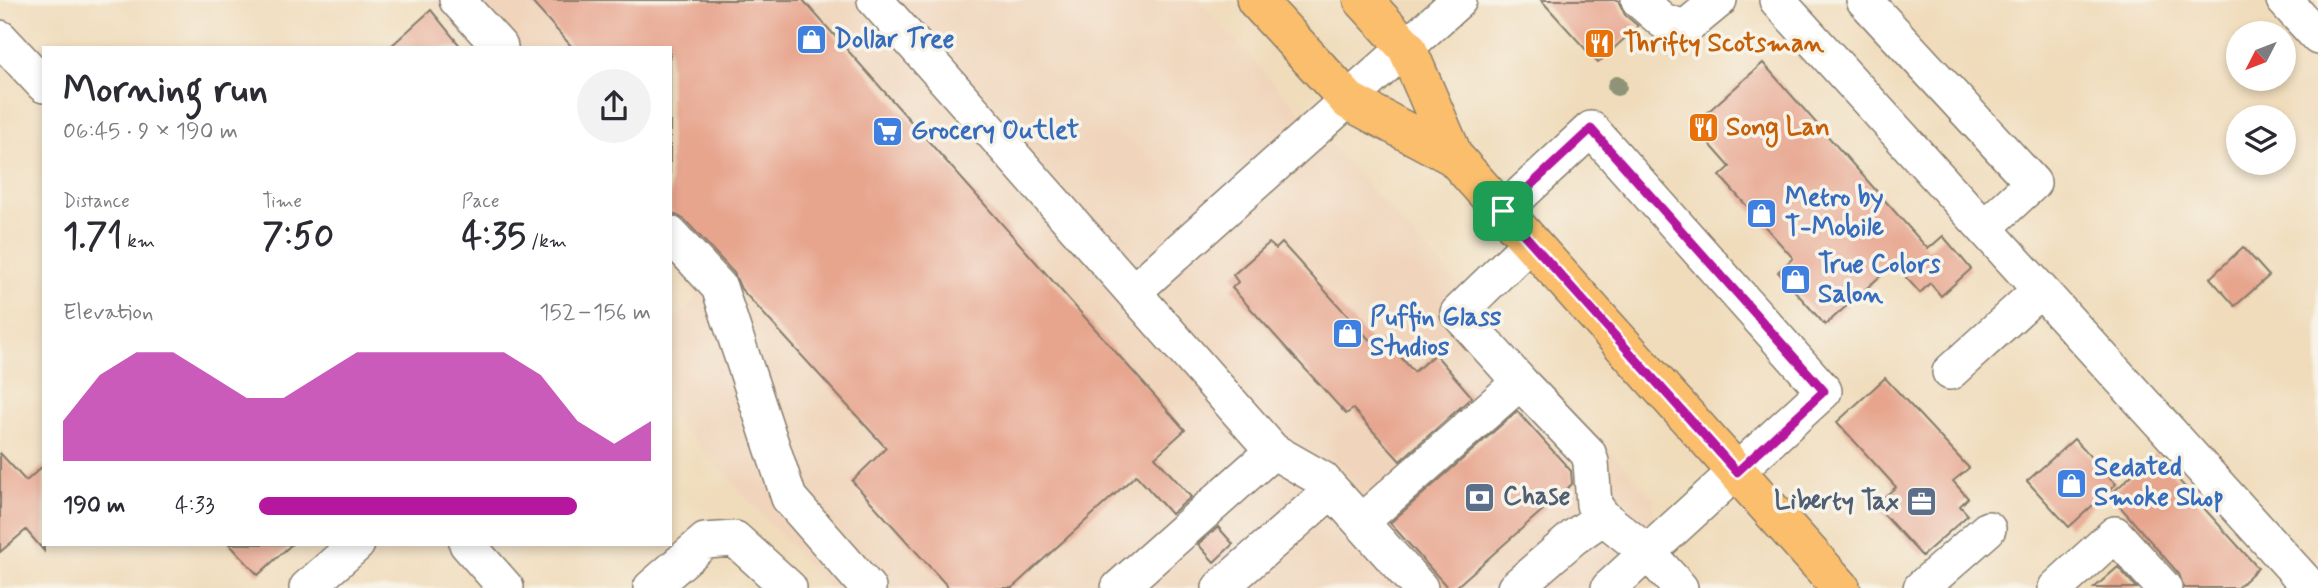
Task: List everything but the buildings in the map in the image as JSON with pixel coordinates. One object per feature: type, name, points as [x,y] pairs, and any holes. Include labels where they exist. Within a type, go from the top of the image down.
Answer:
[{"type":"main road","points":[[1256,0],[1349,101],[1454,157]]},
{"type":"main road","points":[[1363,0],[1407,48],[1454,157],[1841,588]]},
{"type":"street","points":[[457,0],[499,46]]},
{"type":"street","points":[[875,0],[1273,451],[1322,479],[1420,588]]},
{"type":"street","points":[[1133,292],[1460,0]]},
{"type":"street","points":[[1639,0],[1663,21],[1685,28],[1719,0]]},
{"type":"street","points":[[1777,0],[2311,588]]},
{"type":"street","points":[[1864,0],[2033,183],[1984,228]]},
{"type":"street","points":[[0,38],[42,83]]},
{"type":"street","points":[[1503,211],[1591,129],[1824,391],[1609,588]]},
{"type":"street","points":[[672,236],[719,287],[789,498],[868,588]]},
{"type":"street","points":[[1531,242],[1458,313],[1588,453],[1594,505],[1603,517],[1648,553],[1680,588]]},
{"type":"street","points":[[1950,372],[2040,290]]},
{"type":"street","points":[[1361,522],[1520,382]]},
{"type":"street","points":[[1119,588],[1273,451]]},
{"type":"street","points":[[1220,588],[1332,490]]},
{"type":"street","points":[[1515,588],[1574,537],[1603,517]]},
{"type":"street","points":[[1921,588],[1988,529]]},
{"type":"street","points":[[2056,588],[2115,534],[2164,588]]},
{"type":"street","points":[[651,588],[705,541],[735,539],[789,588]]},
{"type":"street","points":[[307,588],[355,546]]},
{"type":"street","points":[[469,546],[506,588]]},
{"type":"shaded area","points":[[429,0],[1198,0],[1655,500],[1650,534],[1587,588],[828,588],[672,416],[672,321],[698,297],[672,268],[672,46],[471,46]]},
{"type":"place","name":"Dollar Tree","points":[[811,40]]},
{"type":"place","name":"Thrifty Scotsman","points":[[1600,44]]},
{"type":"place","name":"Song Lan","points":[[1703,128]]},
{"type":"place","name":"Grocery Outlet","points":[[888,131]]},
{"type":"place","name":"Metro by T-Mobile","points":[[1762,213]]},
{"type":"place","name":"True Colors Salon","points":[[1795,280]]},
{"type":"place","name":"Puffin Glass Studios","points":[[1347,333]]},
{"type":"place","name":"Sedated Smoke Shop","points":[[2071,483]]},
{"type":"place","name":"Chase","points":[[1480,497]]},
{"type":"place","name":"Liberty Tax","points":[[1922,502]]},
{"type":"route","points":[[1591,129],[1824,391],[1737,472],[1503,211],[1591,129]]}]
